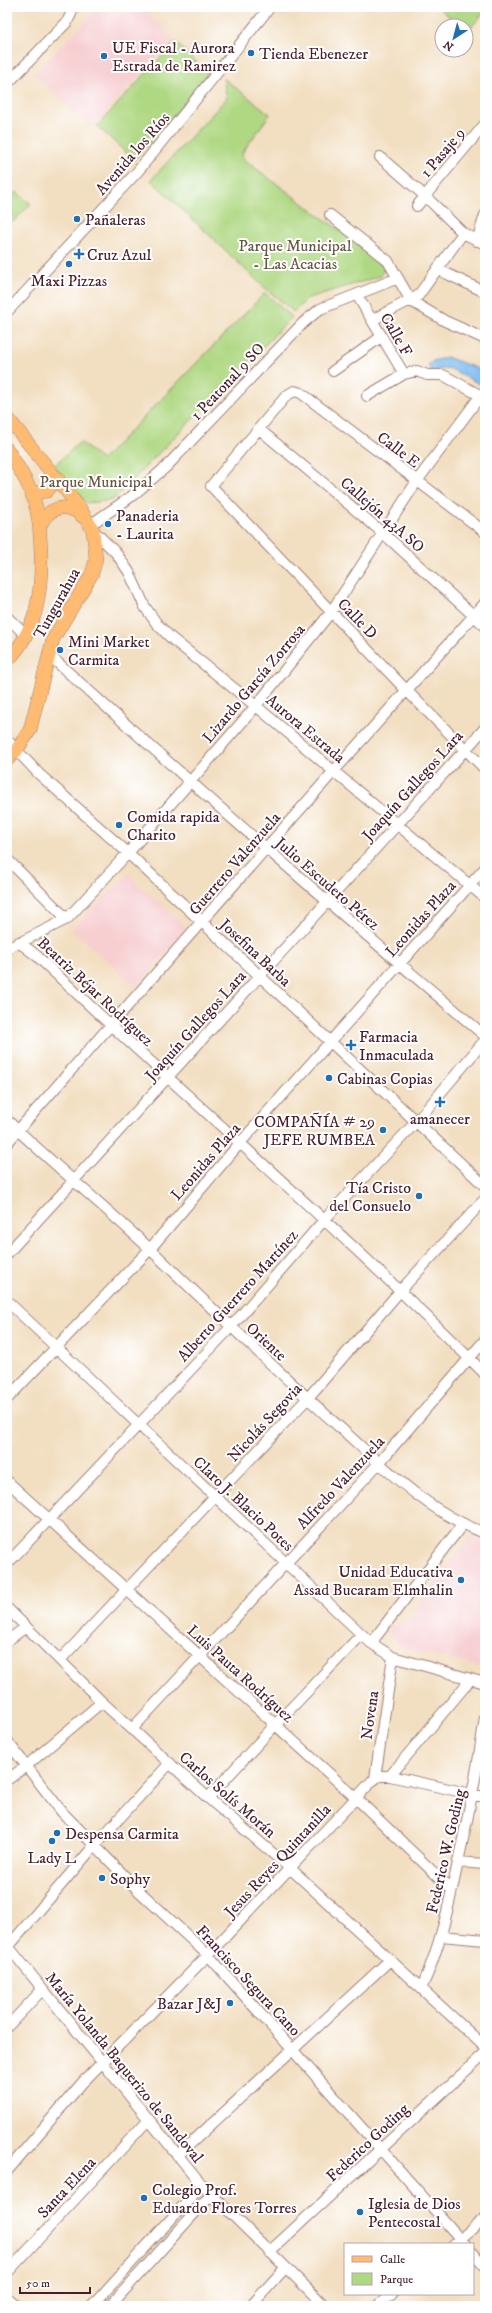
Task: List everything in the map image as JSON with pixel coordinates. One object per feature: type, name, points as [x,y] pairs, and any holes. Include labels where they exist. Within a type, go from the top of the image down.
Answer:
[{"type":"main road","points":[[7,417],[58,478],[90,525]]},
{"type":"main road","points":[[7,449],[31,493],[40,526],[42,583],[35,618],[27,636],[20,649],[7,661]]},
{"type":"main road","points":[[31,493],[47,490],[58,478]]},
{"type":"main road","points":[[40,526],[44,517],[51,510],[61,507],[71,508],[90,525]]},
{"type":"main road","name":"Tungurahua","points":[[12,756],[30,730],[48,654],[55,634],[92,574],[96,559],[90,525]]},
{"type":"street","points":[[7,84],[67,22],[72,14],[72,7]]},
{"type":"street","name":"Avenida los Ríos","points":[[7,312],[138,171],[270,7]]},
{"type":"street","name":"1 Pasaje 9","points":[[481,243],[463,233],[425,196],[483,130]]},
{"type":"street","points":[[380,157],[425,196],[417,206]]},
{"type":"street","points":[[330,215],[388,261],[412,301],[445,321],[485,339]]},
{"type":"street","points":[[481,243],[485,215]]},
{"type":"street","points":[[372,320],[412,301],[418,296],[463,233]]},
{"type":"street","points":[[437,269],[485,292]]},
{"type":"street","name":"1 Peatonal 9 SO","points":[[90,525],[132,496],[166,467],[303,323],[320,309],[398,278]]},
{"type":"street","name":"Calle F","points":[[356,295],[404,374],[417,371],[427,375],[443,375],[483,397]]},
{"type":"street","points":[[333,371],[381,337]]},
{"type":"street","points":[[367,396],[404,374]]},
{"type":"street","name":"Calle E","points":[[259,429],[286,396],[294,391],[300,393],[485,532]]},
{"type":"street","name":"Lizardo García Zorrosa","points":[[7,949],[67,919],[128,853],[256,706],[331,612],[417,481],[483,397]]},
{"type":"street","name":"Calle D","points":[[259,429],[211,486],[407,691],[485,770]]},
{"type":"street","name":"Callejón 43A SO","points":[[259,429],[383,533],[485,626]]},
{"type":"street","name":"Aurora Estrada","points":[[90,525],[116,553],[129,572],[145,607],[157,624],[485,898]]},
{"type":"street","name":"Guerrero Valenzuela","points":[[7,1143],[334,771],[485,603]]},
{"type":"street","points":[[7,617],[27,636]]},
{"type":"street","name":"Julio Escudero Pérez","points":[[48,654],[265,849],[485,1036]]},
{"type":"street","name":"Joaquín Gallegos Lara","points":[[7,1254],[485,728]]},
{"type":"street","name":"Josefina Barba","points":[[7,740],[12,756],[38,774],[128,853],[485,1186]]},
{"type":"street","points":[[7,859],[67,919]]},
{"type":"street","name":"Leonidas Plaza","points":[[7,1399],[150,1249],[240,1143],[485,868]]},
{"type":"street","name":"Beatriz Béjar Rodríguez","points":[[19,942],[37,956],[110,1026],[324,1220],[400,1291],[485,1374]]},
{"type":"street","name":"Alberto Guerrero Martínez","points":[[7,1564],[230,1327],[324,1220],[416,1122],[485,1040]]},
{"type":"street","name":"Oriente","points":[[7,1120],[150,1249],[307,1399],[379,1463],[428,1504],[462,1524],[485,1533]]},
{"type":"street","name":"Nicolás Segovia","points":[[60,1660],[307,1399],[400,1291],[485,1200]]},
{"type":"street","name":"Claro J. Blacio Potes","points":[[7,1301],[371,1643],[393,1657],[485,1683]]},
{"type":"street","name":"Alfredo Valenzuela","points":[[132,1729],[200,1657],[285,1562],[379,1463],[485,1340]]},
{"type":"street","name":"Luis Pauta Rodríguez","points":[[7,1481],[356,1798],[452,1890]]},
{"type":"street","points":[[371,1643],[462,1524]]},
{"type":"street","name":"Carlos Solís Morán","points":[[7,1608],[102,1702],[208,1798],[291,1869],[485,2047]]},
{"type":"street","points":[[7,1641],[26,1627]]},
{"type":"street","points":[[208,1798],[362,1634]]},
{"type":"street","name":"Novena","points":[[375,1778],[393,1657]]},
{"type":"street","points":[[390,1776],[471,1679]]},
{"type":"street","points":[[7,1780],[26,1767],[102,1702]]},
{"type":"street","name":"Federico W. Goding","points":[[422,1988],[433,1963],[452,1890],[473,1794],[485,1717]]},
{"type":"street","name":"Francisco Segura Cano","points":[[7,1741],[26,1767],[94,1846],[138,1891],[208,1955],[294,2049],[460,2242]]},
{"type":"street","points":[[8,1946],[94,1846],[170,1764]]},
{"type":"street","points":[[375,1778],[390,1776],[485,1797]]},
{"type":"street","name":"Jesus Reyes Quintanilla","points":[[7,2172],[82,2083],[291,1869],[375,1778]]},
{"type":"street","points":[[458,1862],[485,1864]]},
{"type":"street","points":[[441,1936],[485,1940]]},
{"type":"street","name":"María Yolanda Baquerizo de Sandoval","points":[[8,1946],[42,1990],[202,2185],[325,2306]]},
{"type":"street","points":[[177,2156],[390,1960]]},
{"type":"street","points":[[7,2027],[42,1990]]},
{"type":"street","name":"Federico Goding","points":[[269,2252],[382,2150],[485,2053]]},
{"type":"street","name":"Santa Elena","points":[[7,2273],[148,2120]]},
{"type":"street","points":[[92,2306],[202,2185]]},
{"type":"street","points":[[110,2306],[211,2195]]},
{"type":"street","points":[[460,2242],[485,2218]]},
{"type":"street","points":[[474,2254],[485,2267]]},
{"type":"street","points":[[251,2306],[285,2268]]},
{"type":"street","points":[[377,2306],[391,2295]]},
{"type":"street","points":[[7,2298],[16,2306]]},
{"type":"shaded area","name":"UE Fiscal - Aurora Estrada de Ramirez","points":[[87,7],[141,7],[174,39],[91,128],[34,74],[93,13]]},
{"type":"shaded area","points":[[128,874],[187,928],[137,987],[71,929]]},
{"type":"shaded area","name":"Unidad Educativa Assad Bucaram Elmhalin","points":[[471,1535],[485,1538],[485,1645],[480,1667],[399,1647],[387,1629],[392,1624],[407,1622]]},
{"type":"green space","points":[[438,7],[485,7],[485,11],[474,24],[474,18],[451,18]]},
{"type":"green space","points":[[175,42],[208,73],[167,124],[134,160],[97,126]]},
{"type":"green space","name":"Parque Municipal - Las Acacias","points":[[223,78],[270,114],[242,153],[243,159],[382,262],[384,267],[381,276],[308,298],[294,312],[266,289],[151,180],[227,98]]},
{"type":"green space","points":[[16,192],[31,204],[7,228],[7,201]]},
{"type":"green space","name":"Parque Municipal","points":[[265,293],[292,317],[113,500],[86,503],[54,466],[80,442],[102,460]]},
{"type":"water","points":[[447,357],[476,368],[485,374],[485,387],[449,368],[432,371],[428,365],[433,361]]},
{"type":"place","name":"Tienda Ebenezer","points":[[251,53]]},
{"type":"place","name":"UE Fiscal - Aurora Estrada de Ramirez","points":[[104,56]]},
{"type":"place","name":"Pañaleras","points":[[77,219]]},
{"type":"place","name":"Cruz Azul","points":[[79,254]]},
{"type":"place","name":"Maxi Pizzas","points":[[69,264]]},
{"type":"place","name":"Panaderia - Laurita","points":[[108,524]]},
{"type":"place","name":"Mini Market Carmita","points":[[60,650]]},
{"type":"place","name":"Comida rapida Charito","points":[[119,825]]},
{"type":"place","name":"Farmacia Inmaculada","points":[[351,1045]]},
{"type":"place","name":"Cabinas Copias","points":[[329,1078]]},
{"type":"place","name":"amanecer","points":[[440,1102]]},
{"type":"place","name":"COMPAÑÍA # 29 JEFE RUMBEA","points":[[383,1130]]},
{"type":"place","name":"Tía Cristo del Consuelo","points":[[419,1196]]},
{"type":"place","name":"Unidad Educativa Assad Bucaram Elmhalin","points":[[461,1580]]},
{"type":"place","name":"Despensa Carmita","points":[[57,1833]]},
{"type":"place","name":"Lady L","points":[[52,1841]]},
{"type":"place","name":"Sophy","points":[[102,1878]]},
{"type":"place","name":"Bazar J&J","points":[[230,2003]]},
{"type":"place","name":"Colegio Prof. Eduardo Flores Torres","points":[[144,2198]]},
{"type":"place","name":"Iglesia de Dios Pentecostal","points":[[360,2212]]}]
